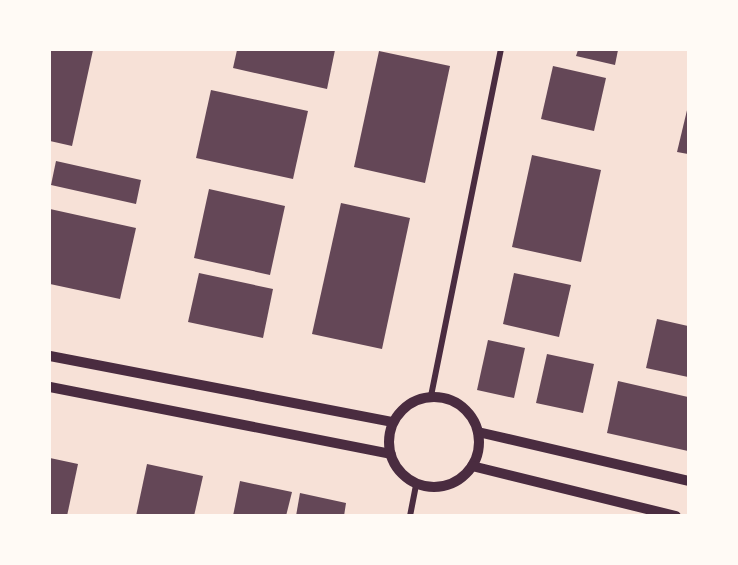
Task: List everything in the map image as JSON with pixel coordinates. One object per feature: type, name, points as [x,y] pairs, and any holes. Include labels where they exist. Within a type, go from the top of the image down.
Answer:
[{"type":"street","points":[[431,396],[501,50]]},
{"type":"street","points":[[50,356],[392,422]]},
{"type":"street","points":[[50,387],[390,454]]},
{"type":"street","points":[[431,396],[456,402],[466,409],[478,432],[479,444],[472,466],[453,483],[441,487],[416,484],[405,477],[390,454],[388,444],[392,422],[408,404],[431,396]]},
{"type":"street","points":[[478,432],[688,481]]},
{"type":"street","points":[[472,466],[676,516]]},
{"type":"street","points":[[410,516],[416,484]]},
{"type":"building","points":[[50,50],[93,50],[72,146],[50,141]]},
{"type":"building","points":[[237,50],[335,50],[327,89],[233,68]]},
{"type":"building","points":[[578,50],[618,50],[615,65],[576,56]]},
{"type":"building","points":[[379,51],[450,66],[425,183],[354,167]]},
{"type":"building","points":[[553,66],[606,78],[594,131],[541,119]]},
{"type":"building","points":[[211,90],[308,111],[293,179],[196,158]]},
{"type":"building","points":[[688,106],[688,154],[677,152]]},
{"type":"building","points":[[532,155],[601,170],[581,262],[512,247]]},
{"type":"building","points":[[56,161],[141,180],[136,204],[51,185]]},
{"type":"building","points":[[209,189],[285,206],[270,275],[194,258]]},
{"type":"building","points":[[341,203],[410,218],[382,349],[312,334]]},
{"type":"building","points":[[50,209],[136,228],[120,299],[50,284]]},
{"type":"building","points":[[199,273],[273,289],[263,338],[188,322]]},
{"type":"building","points":[[514,273],[571,285],[559,337],[503,324]]},
{"type":"building","points":[[657,319],[688,326],[688,377],[646,368]]},
{"type":"building","points":[[488,340],[525,348],[514,398],[477,390]]},
{"type":"building","points":[[547,354],[594,364],[583,413],[536,403]]},
{"type":"building","points":[[618,381],[688,397],[688,451],[607,433]]},
{"type":"building","points":[[50,458],[78,464],[67,516],[50,516]]},
{"type":"building","points":[[147,464],[203,476],[194,516],[136,516]]},
{"type":"building","points":[[240,481],[292,492],[286,516],[233,516]]},
{"type":"building","points":[[300,493],[346,503],[344,516],[296,516]]}]
